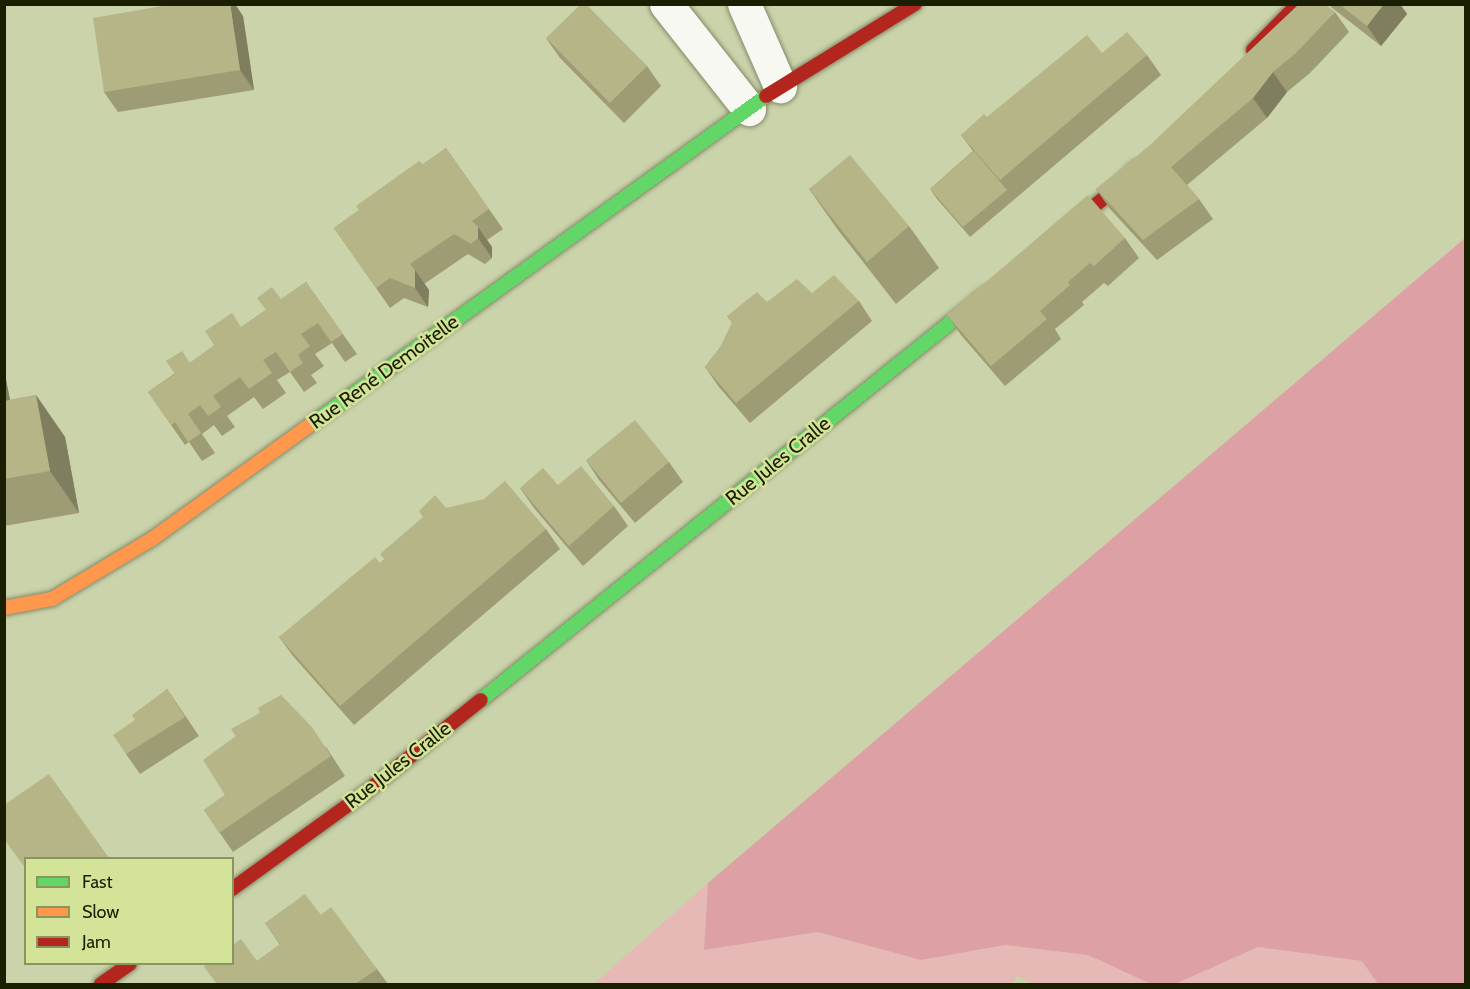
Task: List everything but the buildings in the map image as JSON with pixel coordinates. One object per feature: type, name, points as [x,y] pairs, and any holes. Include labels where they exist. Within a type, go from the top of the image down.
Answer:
[{"type":"street","points":[[666,4],[749,109]]},
{"type":"street","points":[[744,4],[780,86]]},
{"type":"street","name":"Rue René Demoitelle","points":[[4,608],[52,599],[152,539],[780,86],[915,4]]},
{"type":"street","points":[[1239,63],[1298,4]]},
{"type":"street","points":[[1049,242],[1114,190],[1148,156]]},
{"type":"street","name":"Rue Jules Cralle","points":[[234,888],[366,792],[1002,280]]},
{"type":"street","points":[[101,984],[127,965]]},
{"type":"shaded area","points":[[1465,238],[1465,984],[1378,984],[1362,961],[1258,947],[1175,984],[1151,984],[1088,955],[1005,945],[921,960],[818,932],[704,950],[708,883]]},
{"type":"shaded area","points":[[708,883],[704,950],[818,932],[921,960],[1005,945],[1088,955],[1151,984],[1033,984],[1018,976],[1011,984],[594,984]]},
{"type":"shaded area","points":[[1258,947],[1362,961],[1378,984],[1175,984]]},
{"type":"traffic: fast","points":[[317,420],[766,96]]},
{"type":"traffic: fast","points":[[481,700],[987,293]]},
{"type":"traffic: slow","points":[[4,608],[52,599],[152,539],[317,420]]},
{"type":"traffic: jam","points":[[766,96],[915,4]]},
{"type":"traffic: jam","points":[[1253,50],[1298,4]]},
{"type":"traffic: jam","points":[[1062,232],[1114,190],[1136,168]]},
{"type":"traffic: jam","points":[[234,888],[366,792],[481,700]]},
{"type":"traffic: jam","points":[[101,984],[129,965]]}]
